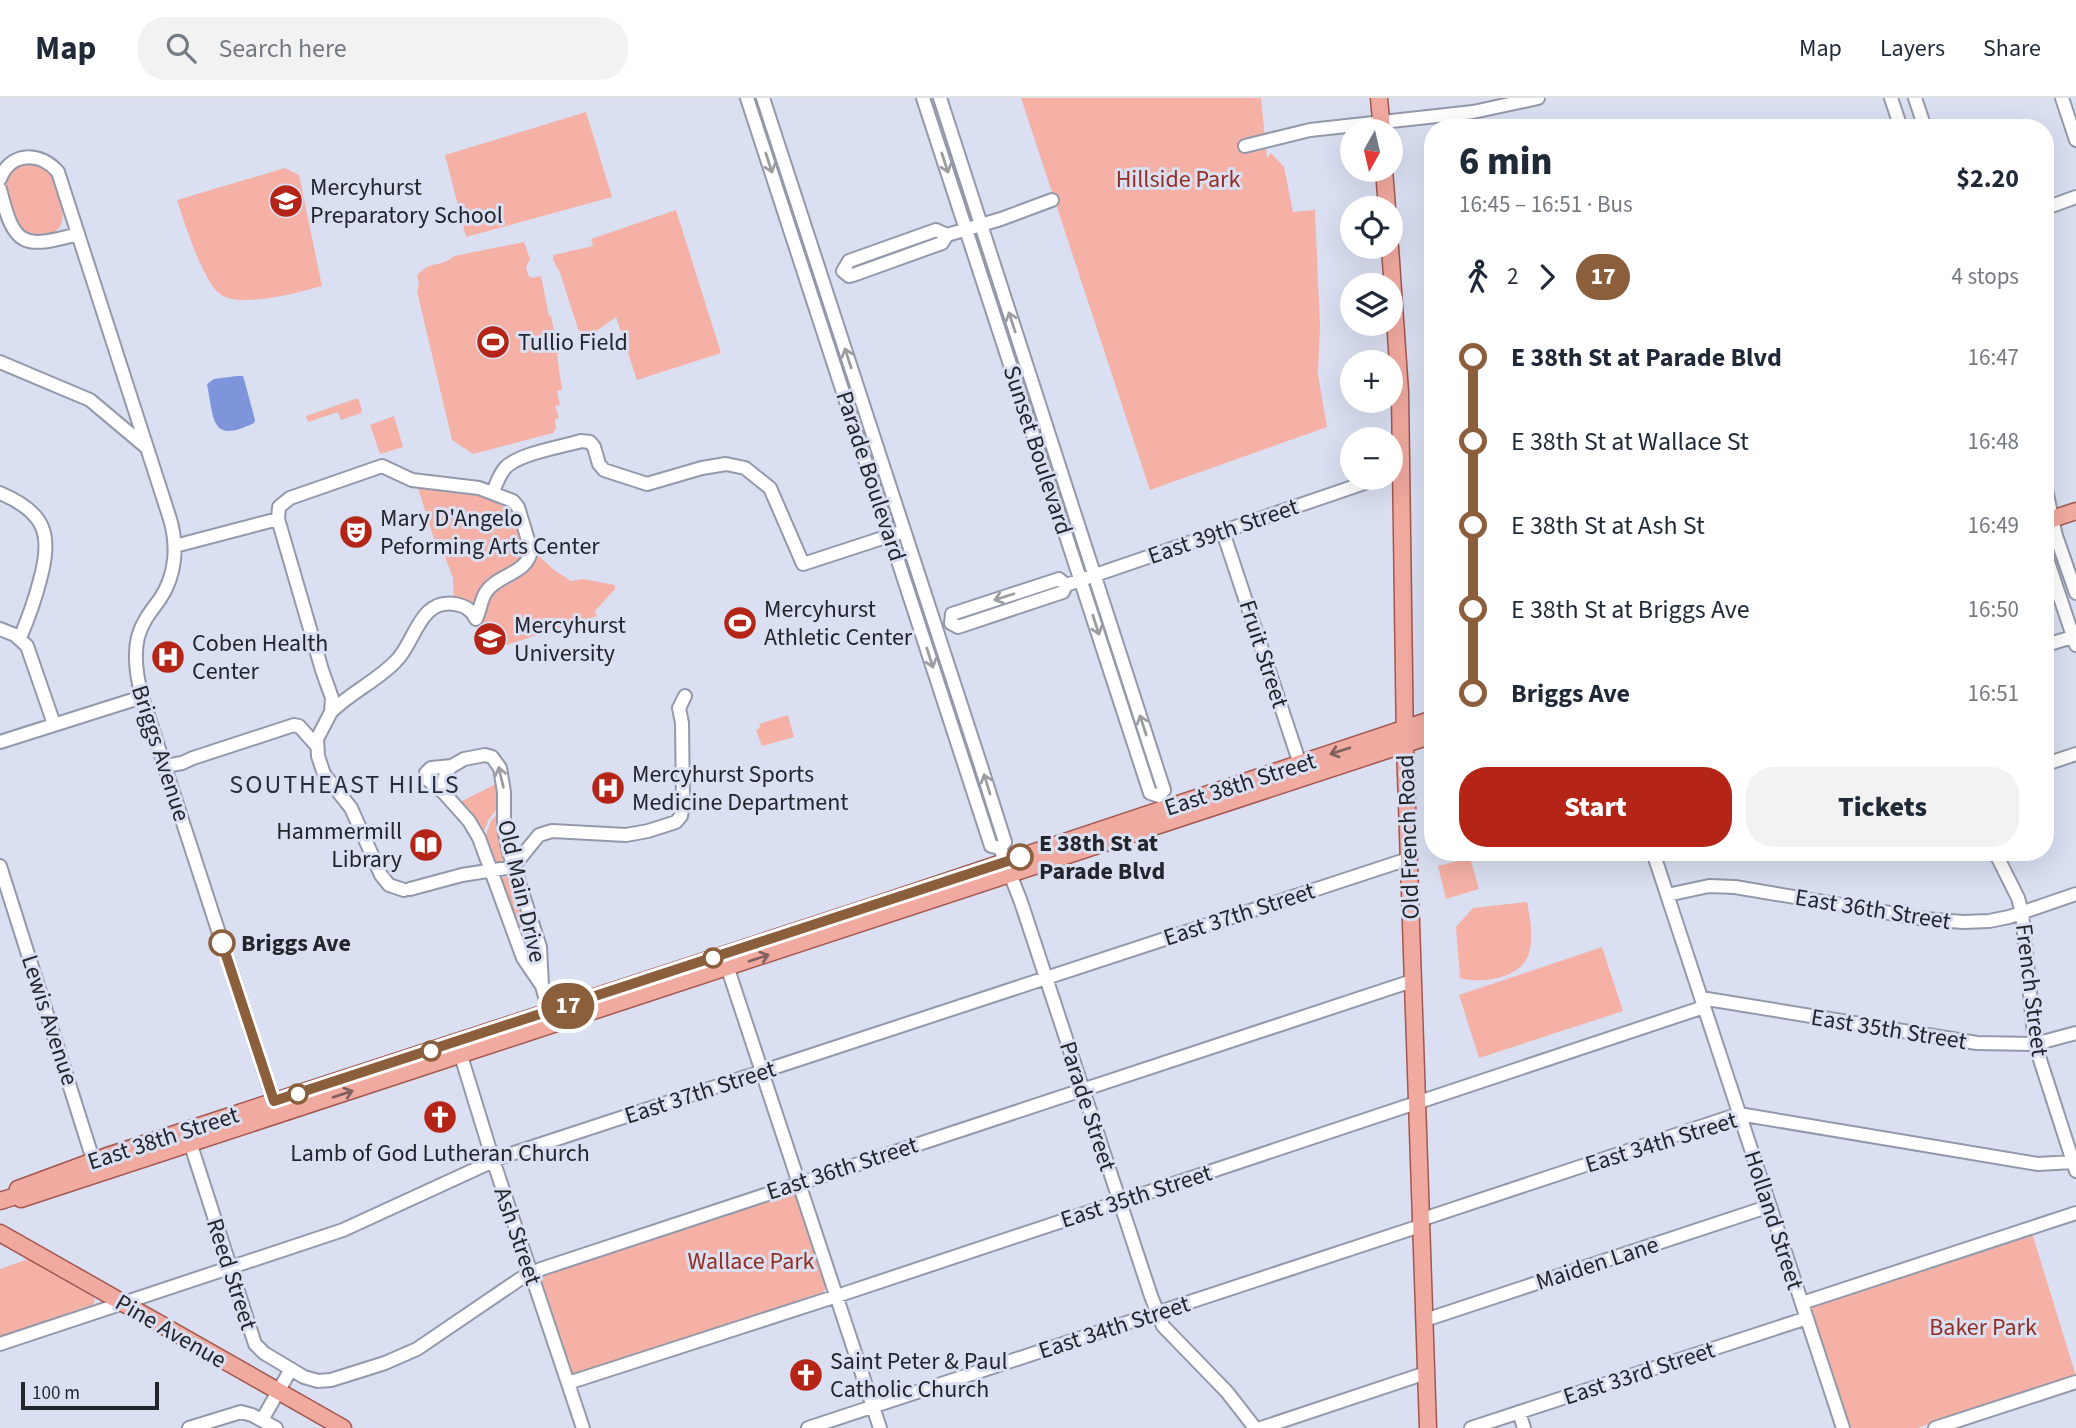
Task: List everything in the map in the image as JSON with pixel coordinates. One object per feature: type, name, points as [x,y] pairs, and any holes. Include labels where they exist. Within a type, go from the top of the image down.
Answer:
[{"type":"main road","points":[[1379,98],[1380,119]]},
{"type":"main road","name":"Old French Road","points":[[1391,259],[1400,379],[1398,427]]},
{"type":"main road","name":"Old French Road","points":[[1397,490],[1428,1428]]},
{"type":"main road","points":[[2054,518],[2076,511]]},
{"type":"main road","name":"East 38th Street","points":[[0,1201],[16,1196],[22,1199],[96,1167],[726,961],[1005,861],[1163,809],[1302,771],[1404,737],[1424,725]]},
{"type":"main road","name":"East 38th Street","points":[[1404,737],[1424,736]]},
{"type":"main road","name":"Pine Avenue","points":[[0,1233],[343,1428]]},
{"type":"street","name":"Parade Boulevard","points":[[747,98],[991,846],[1005,861]]},
{"type":"street","name":"Parade Boulevard","points":[[763,98],[937,628],[1001,830],[1005,861]]},
{"type":"street","name":"Sunset Boulevard","points":[[923,98],[966,230],[1164,790],[1163,809]]},
{"type":"street","name":"Sunset Boulevard","points":[[940,98],[1088,578]]},
{"type":"street","points":[[1427,119],[1538,98]]},
{"type":"street","points":[[1891,98],[1898,119]]},
{"type":"street","points":[[1915,98],[1922,119]]},
{"type":"street","points":[[2062,98],[2076,140]]},
{"type":"street","points":[[1404,122],[1424,119]]},
{"type":"street","points":[[1245,146],[1310,130],[1340,128]]},
{"type":"street","name":"Briggs Avenue","points":[[0,179],[6,167],[17,159],[35,157],[50,164],[58,172],[170,519],[175,546],[171,577],[138,638],[136,672],[276,1108]]},
{"type":"street","points":[[0,189],[11,226],[19,237],[42,243],[78,234]]},
{"type":"street","points":[[2054,205],[2076,197]]},
{"type":"street","points":[[807,282],[843,271],[849,261],[936,230],[947,236],[1052,200]]},
{"type":"street","points":[[0,362],[90,400],[146,448]]},
{"type":"street","points":[[493,492],[504,469],[509,465],[582,441],[590,442],[594,447],[599,464],[604,470],[646,484],[702,467],[726,464],[745,468],[770,488],[803,564],[905,530]]},
{"type":"street","points":[[316,745],[331,712],[346,697],[397,661],[427,612],[451,603],[470,610],[476,619],[486,592],[515,573],[531,555],[518,507],[513,501],[493,492],[464,485],[412,480],[382,466],[290,498],[279,507],[278,519],[332,698],[331,712]]},
{"type":"street","name":"East 39th Street","points":[[922,633],[951,623],[951,614],[1059,579],[1066,585],[1344,490]]},
{"type":"street","points":[[0,494],[24,505],[34,514],[41,522],[47,545],[38,587],[20,638]]},
{"type":"street","points":[[175,546],[278,519]]},
{"type":"street","name":"Fruit Street","points":[[1223,531],[1302,771]]},
{"type":"street","points":[[2054,534],[2076,593]]},
{"type":"street","points":[[2054,579],[2075,639],[2054,643]]},
{"type":"street","points":[[0,629],[20,638],[27,646],[54,724]]},
{"type":"street","points":[[165,766],[182,763],[294,725],[299,726],[316,745],[324,774],[351,808],[381,876],[389,885],[407,889],[462,875],[513,867],[539,835],[552,831],[626,835],[676,822],[681,816],[683,802],[682,723],[679,708],[685,696]]},
{"type":"street","points":[[0,742],[142,697]]},
{"type":"street","points":[[2054,761],[2076,754]]},
{"type":"street","name":"Old Main Drive","points":[[542,986],[523,958],[479,838],[469,821],[444,793],[430,782],[426,773],[431,768],[485,755],[492,757],[500,768],[504,792],[504,828],[513,867],[540,947],[542,986],[552,1019]]},
{"type":"street","points":[[444,793],[443,780],[452,765]]},
{"type":"street","name":"East 37th Street","points":[[0,1344],[355,1225],[493,1160],[1408,859]]},
{"type":"street","name":"Parade Street","points":[[1005,861],[1157,1313],[1163,1326],[1227,1392],[1255,1428]]},
{"type":"street","name":"Holland Street","points":[[1656,861],[1843,1428]]},
{"type":"street","name":"French Street","points":[[2000,861],[2018,898],[2022,913],[2035,1044],[2074,1160]]},
{"type":"street","name":"Lewis Avenue","points":[[0,866],[96,1167]]},
{"type":"street","name":"East 36th Street","points":[[1667,895],[1709,886],[1735,887],[1926,919],[1963,922],[1989,921],[2022,913],[2076,894]]},
{"type":"street","points":[[726,961],[880,1428]]},
{"type":"street","name":"East 36th Street","points":[[291,1369],[311,1379],[324,1381],[385,1363],[417,1349],[531,1273],[1412,981]]},
{"type":"street","name":"East 35th Street","points":[[568,1383],[1415,1103],[1702,1003],[1977,1043],[2035,1044],[2076,1033]]},
{"type":"street","name":"Ash Street","points":[[459,1049],[493,1160],[583,1428]]},
{"type":"street","name":"East 34th Street","points":[[808,1428],[1157,1313],[1740,1114],[2042,1164],[2074,1160]]},
{"type":"street","name":"Reed Street","points":[[188,1137],[255,1344],[264,1353],[291,1369]]},
{"type":"street","name":"Maiden Lane","points":[[1425,1320],[1770,1206]]},
{"type":"street","points":[[1802,1303],[2076,1213]]},
{"type":"street","name":"East 33rd Street","points":[[1471,1428],[1807,1318]]},
{"type":"street","points":[[262,1420],[291,1369]]},
{"type":"street","points":[[1261,1428],[1426,1373]]},
{"type":"street","points":[[1936,1428],[2076,1382]]},
{"type":"street","points":[[1519,1412],[1524,1428]]},
{"type":"street","points":[[189,1428],[235,1413],[247,1413],[276,1428]]},
{"type":"green space","name":"Hillside Park","points":[[1021,98],[1261,98],[1267,158],[1271,153],[1284,167],[1293,212],[1315,210],[1320,326],[1318,375],[1327,427],[1150,490]]},
{"type":"green space","points":[[586,112],[612,197],[466,237],[445,155]]},
{"type":"green space","points":[[24,163],[44,166],[56,184],[62,221],[60,227],[48,234],[27,236],[9,207],[6,190],[9,174]]},
{"type":"green space","points":[[285,168],[299,175],[322,286],[255,300],[229,298],[220,294],[201,265],[177,200]]},
{"type":"green space","points":[[676,210],[721,353],[637,380],[616,317],[581,338],[553,255],[593,246],[591,239]]},
{"type":"green space","name":"Tullio Field","points":[[524,242],[530,259],[526,267],[528,275],[532,278],[541,276],[559,353],[562,390],[557,391],[560,405],[555,406],[559,418],[555,419],[556,428],[553,433],[473,454],[452,440],[417,291],[417,276],[426,268],[454,256]]},
{"type":"green space","points":[[358,398],[361,413],[341,420],[338,412],[308,422],[306,416]]},
{"type":"green space","points":[[394,416],[403,447],[380,454],[370,425]]},
{"type":"green space","points":[[417,485],[467,491],[504,502],[516,517],[525,550],[538,555],[571,581],[583,579],[615,585],[615,589],[595,611],[597,616],[497,648],[475,608],[454,599],[453,578],[439,541],[434,539]]},
{"type":"green space","points":[[788,715],[794,737],[762,746],[756,730],[760,728],[759,724]]},
{"type":"green space","points":[[500,782],[501,804],[489,819],[482,835],[458,803]]},
{"type":"green space","points":[[500,810],[505,857],[504,860],[496,862],[485,837],[491,821]]},
{"type":"green space","points":[[1471,861],[1479,889],[1446,899],[1438,866]]},
{"type":"green space","points":[[503,877],[513,878],[537,956],[529,959],[501,884]]},
{"type":"green space","points":[[1527,902],[1531,941],[1525,962],[1510,974],[1489,980],[1460,978],[1456,927],[1473,908]]},
{"type":"green space","points":[[1602,947],[1623,1011],[1479,1058],[1459,995]]},
{"type":"green space","name":"Wallace Park","points":[[792,1192],[798,1196],[827,1287],[823,1292],[576,1374],[569,1371],[540,1280],[542,1275]]},
{"type":"green space","name":"Baker Park","points":[[2032,1233],[2076,1376],[1917,1428],[1849,1428],[1810,1306]]},
{"type":"green space","points":[[28,1259],[93,1297],[94,1304],[0,1337],[0,1269]]},
{"type":"water","points":[[243,376],[255,420],[240,429],[222,430],[214,418],[207,384],[214,379]]},
{"type":"bus line","name":"17","points":[[222,943],[274,1101],[1020,857]]},
{"type":"place","name":"Mercyhurst Preparatory School","points":[[286,201]]},
{"type":"place","name":"Tullio Field","points":[[493,342]]},
{"type":"place","name":"Mary D'Angelo Peforming Arts Center","points":[[356,532]]},
{"type":"place","name":"Mercyhurst Athletic Center","points":[[740,623]]},
{"type":"place","name":"Mercyhurst University","points":[[490,639]]},
{"type":"place","name":"Coben Health Center","points":[[168,657]]},
{"type":"place","name":"Mercyhurst Sports Medicine Department","points":[[608,788]]},
{"type":"place","name":"Hammermill Library","points":[[426,845]]},
{"type":"place","name":"E 38th St at Parade Blvd","points":[[1020,857]]},
{"type":"place","name":"Briggs Ave","points":[[222,943]]},
{"type":"place","name":"Lamb of God Lutheran Church","points":[[440,1117]]},
{"type":"place","name":"Saint Peter & Paul Catholic Church","points":[[806,1375]]},
{"type":"district","name":"SOUTHEAST HILLS","points":[[345,784]]}]
